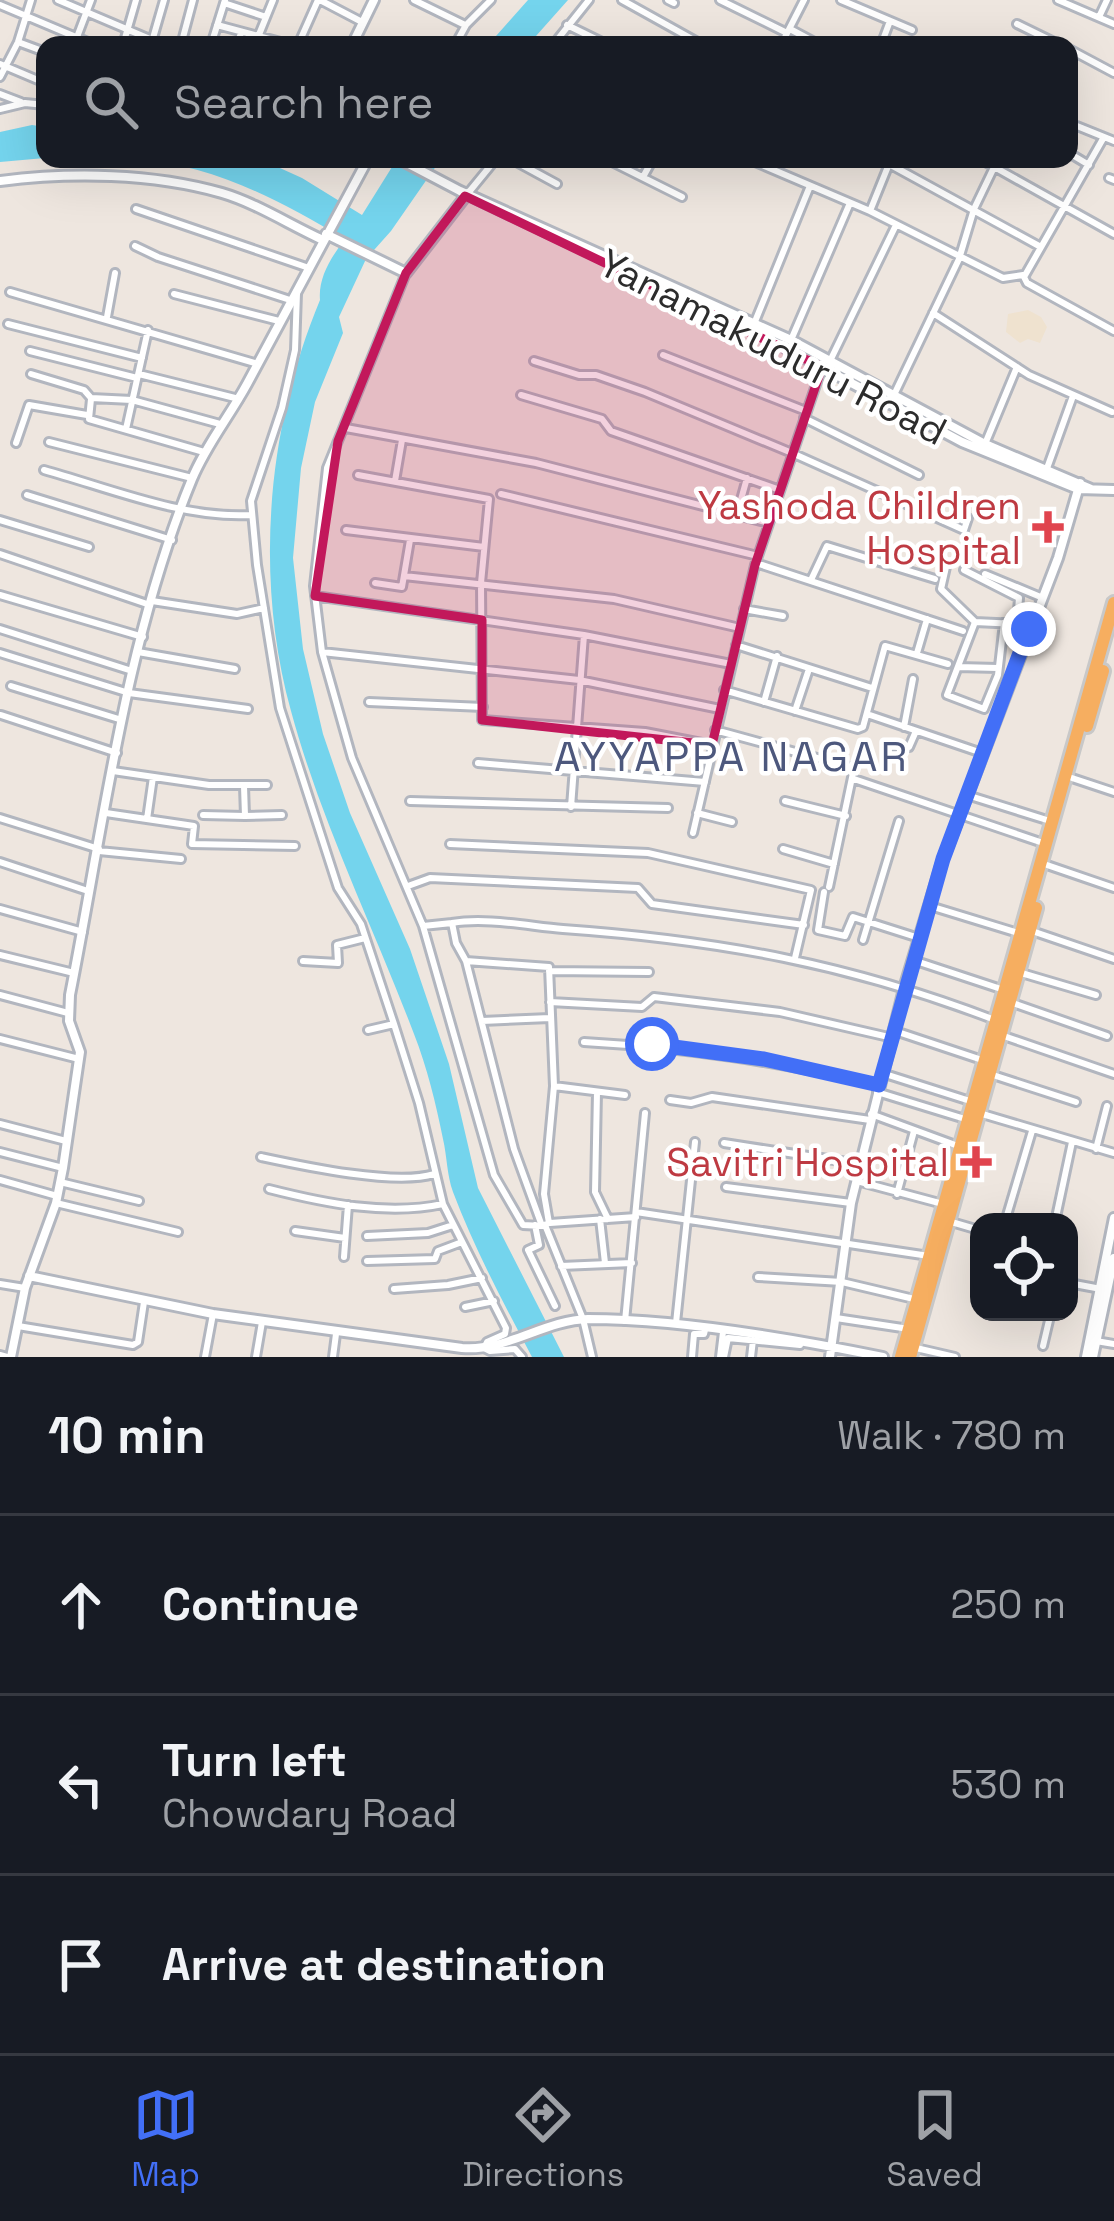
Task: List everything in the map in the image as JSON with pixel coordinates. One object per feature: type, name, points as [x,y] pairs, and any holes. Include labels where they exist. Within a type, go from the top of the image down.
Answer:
[{"type":"highway","points":[[908,1354],[909,1329],[960,1146],[1072,778],[1114,603]]},
{"type":"highway","points":[[1007,996],[1018,972],[1053,822],[1114,632]]},
{"type":"highway","points":[[908,1354],[948,1221],[973,1111]]},
{"type":"street","points":[[0,77],[31,0]]},
{"type":"street","points":[[58,0],[140,36]]},
{"type":"street","points":[[0,5],[78,36],[91,0]]},
{"type":"street","points":[[125,36],[136,0]]},
{"type":"street","points":[[154,36],[164,0]]},
{"type":"street","points":[[183,36],[193,0]]},
{"type":"street","points":[[259,36],[273,0]]},
{"type":"street","points":[[300,36],[319,0],[362,22]]},
{"type":"street","points":[[356,36],[374,0]]},
{"type":"street","points":[[414,0],[466,25]]},
{"type":"street","points":[[460,36],[491,0]]},
{"type":"street","points":[[559,36],[589,0]]},
{"type":"street","points":[[622,0],[687,36]]},
{"type":"street","points":[[720,0],[799,36]]},
{"type":"street","points":[[786,36],[804,0]]},
{"type":"street","points":[[841,0],[912,31]]},
{"type":"street","points":[[1058,0],[1114,24]]},
{"type":"street","points":[[1099,17],[1108,0]]},
{"type":"street","points":[[214,36],[224,2],[266,17]]},
{"type":"street","points":[[884,36],[890,21]]},
{"type":"street","points":[[1017,24],[1042,36]]},
{"type":"street","points":[[217,25],[251,36]]},
{"type":"street","points":[[567,25],[590,36]]},
{"type":"street","points":[[18,41],[36,48]]},
{"type":"street","points":[[1078,55],[1114,73]]},
{"type":"street","points":[[2,65],[36,79]]},
{"type":"street","points":[[0,94],[36,104]]},
{"type":"street","points":[[0,109],[25,103]]},
{"type":"street","points":[[1078,126],[1114,141]]},
{"type":"street","points":[[1104,137],[1024,274],[1027,283],[1114,331]]},
{"type":"street","points":[[1078,158],[1089,165]]},
{"type":"street","points":[[6,1356],[63,1168],[79,1059],[79,1043],[68,1013],[74,973],[132,671],[152,603],[204,452],[239,399],[363,168]]},
{"type":"street","points":[[416,168],[465,193]]},
{"type":"street","points":[[488,168],[406,273],[327,468],[315,596],[322,652],[352,758],[423,926],[494,1175],[524,1225],[636,1215],[929,1256]]},
{"type":"street","points":[[528,168],[557,184]]},
{"type":"street","points":[[624,168],[682,197]]},
{"type":"street","points":[[643,178],[648,168]]},
{"type":"street","points":[[769,168],[870,211],[1003,278],[1024,274]]},
{"type":"street","points":[[870,211],[887,168]]},
{"type":"street","points":[[902,168],[1039,246]]},
{"type":"street","points":[[892,401],[958,259],[994,168]]},
{"type":"street","points":[[1004,168],[1114,234]]},
{"type":"street","points":[[0,181],[105,176],[223,193],[406,273]]},
{"type":"street","points":[[754,323],[810,186]]},
{"type":"street","name":"Yanamakuduru Road","points":[[465,193],[791,340],[1012,465],[1090,489],[1114,490]]},
{"type":"street","name":"Yanamakuduru Road","points":[[465,193],[826,362]]},
{"type":"street","points":[[791,340],[850,203]]},
{"type":"street","points":[[136,209],[307,267]]},
{"type":"street","points":[[692,833],[757,559],[792,452],[826,362],[896,225]]},
{"type":"street","points":[[135,246],[290,300]]},
{"type":"street","points":[[155,268],[158,257]]},
{"type":"street","points":[[106,318],[115,273]]},
{"type":"street","points":[[297,290],[295,350],[282,408],[254,488],[252,515],[286,734],[338,888],[365,938],[394,1024],[419,1102],[443,1204],[506,1332],[484,1348]]},
{"type":"street","points":[[10,292],[258,364]]},
{"type":"street","points":[[174,294],[279,321]]},
{"type":"street","points":[[933,313],[1017,367],[1112,412]]},
{"type":"street","points":[[8,324],[142,358]]},
{"type":"street","points":[[126,429],[148,330]]},
{"type":"street","points":[[30,351],[239,399]]},
{"type":"street","points":[[663,355],[805,414],[919,475]]},
{"type":"street","points":[[534,361],[613,381],[792,452],[964,530],[968,518]]},
{"type":"street","points":[[985,444],[1017,367]]},
{"type":"street","points":[[31,374],[84,390],[92,398],[132,400],[220,424]]},
{"type":"street","points":[[521,395],[598,418],[611,431],[780,490]]},
{"type":"street","points":[[1046,471],[1073,396]]},
{"type":"street","points":[[87,415],[92,398]]},
{"type":"street","name":"Yanamakuduru Road","points":[[892,401],[1079,486]]},
{"type":"street","points":[[16,443],[29,405],[87,415],[204,452]]},
{"type":"street","points":[[344,427],[536,463],[769,523]]},
{"type":"street","points":[[394,481],[402,440]]},
{"type":"street","points":[[49,442],[192,478]]},
{"type":"street","points":[[44,470],[182,507],[252,515]]},
{"type":"street","points":[[358,475],[489,500],[481,584],[482,720],[645,732],[712,745]]},
{"type":"street","points":[[737,514],[747,478]]},
{"type":"street","points":[[831,1352],[851,1203],[904,986],[960,814],[1043,598],[1079,486]]},
{"type":"street","points":[[501,494],[757,559],[963,631]]},
{"type":"street","points":[[27,495],[172,540]]},
{"type":"street","points":[[0,520],[89,547]]},
{"type":"street","points":[[346,530],[484,547]]},
{"type":"street","points":[[401,608],[410,540]]},
{"type":"street","points":[[812,580],[825,546],[935,579]]},
{"type":"street","points":[[0,554],[152,603],[237,614],[264,608]]},
{"type":"street","points":[[946,567],[941,589],[975,622],[1029,629]]},
{"type":"street","points":[[964,570],[1019,598],[1017,624]]},
{"type":"street","points":[[985,574],[1043,598]]},
{"type":"street","points":[[404,576],[614,599],[740,628]]},
{"type":"street","points":[[375,583],[402,587]]},
{"type":"street","points":[[0,595],[143,637]]},
{"type":"street","points":[[315,596],[584,635],[731,664]]},
{"type":"street","points":[[744,609],[783,616]]},
{"type":"street","points":[[917,653],[927,619]]},
{"type":"street","points":[[975,622],[947,695],[980,708],[987,706],[998,672],[1004,623]]},
{"type":"street","points":[[0,629],[132,671]]},
{"type":"street","points":[[572,808],[584,635]]},
{"type":"street","points":[[736,645],[872,688]]},
{"type":"street","points":[[724,691],[858,729],[863,727],[886,645],[948,664]]},
{"type":"street","points":[[138,652],[235,669]]},
{"type":"street","points":[[322,652],[579,680],[720,709]]},
{"type":"street","points":[[0,653],[129,693],[248,709]]},
{"type":"street","points":[[764,702],[777,656]]},
{"type":"street","points":[[958,667],[998,672],[1010,680]]},
{"type":"street","points":[[795,711],[809,669]]},
{"type":"street","points":[[904,727],[913,679]]},
{"type":"street","points":[[11,686],[122,720]]},
{"type":"street","points":[[369,702],[483,707]]},
{"type":"street","points":[[866,714],[982,753]]},
{"type":"street","points":[[1,715],[117,753]]},
{"type":"street","points":[[715,730],[851,765],[854,779],[818,930],[844,937],[852,917],[920,938]]},
{"type":"street","points":[[890,746],[910,747],[916,731]]},
{"type":"street","points":[[478,763],[705,782]]},
{"type":"street","points":[[113,771],[267,785]]},
{"type":"street","points":[[147,819],[153,777]]},
{"type":"street","points":[[1072,778],[1114,792]]},
{"type":"street","points":[[854,779],[1047,844]]},
{"type":"street","points":[[244,786],[245,816]]},
{"type":"street","points":[[967,795],[1053,822]]},
{"type":"street","points":[[410,800],[668,808]]},
{"type":"street","points":[[785,801],[846,816]]},
{"type":"street","points":[[106,813],[194,826],[192,844],[295,846]]},
{"type":"street","points":[[697,813],[731,822]]},
{"type":"street","points":[[203,815],[282,815]]},
{"type":"street","points":[[0,818],[99,850],[182,860]]},
{"type":"street","points":[[863,940],[899,821]]},
{"type":"street","points":[[254,831],[254,846]]},
{"type":"street","points":[[450,844],[543,845],[673,857],[811,890],[795,958]]},
{"type":"street","points":[[783,849],[834,863]]},
{"type":"street","points":[[0,862],[92,892]]},
{"type":"street","points":[[1047,865],[1114,888]]},
{"type":"street","points":[[408,886],[430,878],[638,888],[652,904],[804,925]]},
{"type":"street","points":[[930,906],[1114,959]]},
{"type":"street","points":[[0,909],[83,932]]},
{"type":"street","points":[[423,926],[452,923],[646,935],[795,958],[904,986],[1114,1074]]},
{"type":"street","points":[[452,923],[525,1187],[583,1319],[592,1357]]},
{"type":"street","points":[[303,961],[338,963],[337,945],[365,938]]},
{"type":"street","points":[[0,955],[74,973]]},
{"type":"street","points":[[913,960],[1107,1036]]},
{"type":"street","points":[[466,961],[544,964],[549,971],[554,1086],[539,1245],[528,1250],[555,1306]]},
{"type":"street","points":[[549,971],[649,972]]},
{"type":"street","points":[[1018,972],[1096,995]]},
{"type":"street","points":[[0,995],[68,1013]]},
{"type":"street","points":[[550,1002],[642,1006],[654,997],[781,1012],[894,1035],[1076,1102]]},
{"type":"street","points":[[482,1021],[550,1018]]},
{"type":"street","points":[[368,1030],[394,1024]]},
{"type":"street","points":[[0,1039],[79,1059]]},
{"type":"street","points":[[584,1042],[652,1044],[764,1059],[973,1111]]},
{"type":"street","points":[[882,1073],[973,1111],[1114,1153]]},
{"type":"street","points":[[554,1086],[625,1095]]},
{"type":"street","points":[[597,1092],[595,1192],[604,1219],[605,1263]]},
{"type":"street","points":[[670,1100],[691,1103],[712,1097],[870,1117],[960,1146]]},
{"type":"street","points":[[1096,1149],[1108,1106]]},
{"type":"street","points":[[626,1321],[645,1113]]},
{"type":"street","points":[[0,1124],[67,1141]]},
{"type":"street","points":[[897,1194],[914,1131]]},
{"type":"street","points":[[1008,1213],[1032,1131]]},
{"type":"street","points":[[675,1326],[695,1142]]},
{"type":"street","points":[[1057,1213],[1072,1142]]},
{"type":"street","points":[[724,1143],[860,1164]]},
{"type":"street","points":[[0,1152],[63,1168]]},
{"type":"street","points":[[261,1157],[316,1168],[413,1177],[434,1174]]},
{"type":"street","points":[[0,1180],[178,1232]]},
{"type":"street","points":[[857,1181],[944,1204]]},
{"type":"street","points":[[60,1182],[139,1201]]},
{"type":"street","points":[[726,1187],[851,1203]]},
{"type":"street","points":[[269,1189],[348,1204],[425,1208],[443,1204]]},
{"type":"street","points":[[344,1257],[348,1204]]},
{"type":"street","points":[[1089,1357],[1107,1290],[1114,1218]]},
{"type":"street","points":[[948,1221],[970,1227]]},
{"type":"street","points":[[367,1236],[428,1233],[453,1225]]},
{"type":"street","points":[[295,1231],[345,1238]]},
{"type":"street","points":[[367,1262],[435,1259],[439,1251],[462,1242]]},
{"type":"street","points":[[1089,1357],[1114,1258]]},
{"type":"street","points":[[561,1266],[632,1263]]},
{"type":"street","points":[[28,1276],[144,1302],[336,1334],[484,1348],[583,1319],[626,1321],[815,1346],[815,1357]]},
{"type":"street","points":[[758,1277],[842,1282],[917,1300]]},
{"type":"street","points":[[394,1289],[482,1278]]},
{"type":"street","points":[[0,1285],[25,1288]]},
{"type":"street","points":[[465,1306],[494,1301]]},
{"type":"street","points":[[18,1326],[133,1345],[138,1342],[144,1302]]},
{"type":"street","points":[[206,1357],[213,1314]]},
{"type":"street","points":[[836,1318],[909,1329]]},
{"type":"street","points":[[1042,1346],[1049,1321]]},
{"type":"street","points":[[256,1357],[262,1322]]},
{"type":"street","points":[[692,1357],[694,1334],[705,1332]]},
{"type":"street","points":[[333,1357],[336,1334]]},
{"type":"street","points":[[722,1357],[723,1334]]},
{"type":"street","points":[[722,1357],[728,1338],[753,1338]]},
{"type":"street","points":[[752,1357],[753,1338]]},
{"type":"street","points":[[780,1341],[884,1357]]},
{"type":"street","points":[[779,1357],[780,1341]]},
{"type":"street","points":[[1096,1341],[1114,1343]]},
{"type":"street","points":[[484,1348],[490,1352],[515,1349],[523,1357]]},
{"type":"street","points":[[908,1354],[955,1357]]},
{"type":"highlighted area","points":[[465,196],[822,367],[755,565],[712,745],[482,720],[482,620],[315,596],[314,586],[338,441],[406,273]]},
{"type":"shaded area","points":[[1028,310],[1047,327],[1040,343],[1028,339],[1020,343],[1006,332],[1008,314]]},
{"type":"water","points":[[528,0],[568,0],[536,36],[496,36]]},
{"type":"water","points":[[36,126],[36,159],[0,162],[0,132]]},
{"type":"water","points":[[190,168],[280,168],[362,215],[391,168],[435,168],[366,259],[339,317],[343,333],[315,402],[301,468],[293,558],[303,649],[323,734],[350,813],[410,949],[449,1064],[478,1188],[564,1357],[532,1357],[461,1213],[423,1059],[317,793],[279,660],[270,556],[278,451],[324,275],[345,239],[269,197]]},
{"type":"place","name":"Yashoda Children Hospital","points":[[1048,527]]},
{"type":"place","name":"Savitri Hospital","points":[[976,1162]]},
{"type":"district","name":"AYYAPPA NAGAR","points":[[732,756]]},
{"type":"route","points":[[652,1044],[764,1059],[879,1085],[943,859],[1029,629]]}]
